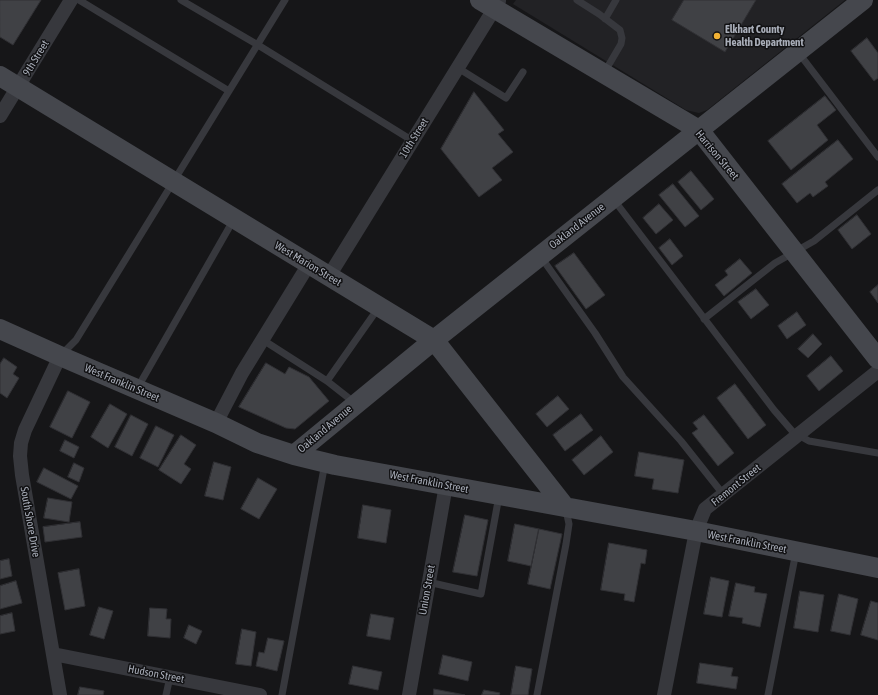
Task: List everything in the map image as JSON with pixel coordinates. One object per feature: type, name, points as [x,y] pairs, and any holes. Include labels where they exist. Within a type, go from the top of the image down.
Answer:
[{"type":"street","name":"9th Street","points":[[0,116],[71,0]]},
{"type":"street","name":"Oakland Avenue","points":[[294,455],[434,340],[863,0]]},
{"type":"street","name":"10th Street","points":[[329,276],[458,68],[492,3]]},
{"type":"street","name":"Harrison Street","points":[[492,3],[604,74],[699,130],[878,359]]},
{"type":"street","name":"West Marion Street","points":[[0,76],[434,340],[565,507]]},
{"type":"street","points":[[216,423],[242,373],[309,264]]},
{"type":"street","name":"West Franklin Street","points":[[0,329],[257,442],[294,455],[499,496],[696,531],[878,568]]},
{"type":"street","name":"South Shore Drive","points":[[60,356],[25,430],[21,443],[20,456],[60,695]]},
{"type":"street","name":"Fremont Street","points":[[664,695],[696,531],[705,509],[878,371]]},
{"type":"street","name":"Union Street","points":[[409,695],[446,485]]},
{"type":"street","name":"Hudson Street","points":[[53,654],[260,695]]},
{"type":"lane","points":[[79,0],[230,91]]},
{"type":"lane","points":[[181,0],[258,45],[413,141]]},
{"type":"lane","points":[[60,356],[76,340],[285,0]]},
{"type":"lane","points":[[577,0],[620,30],[622,38],[621,44],[604,74]]},
{"type":"lane","points":[[605,19],[616,0]]},
{"type":"lane","points":[[797,52],[878,157]]},
{"type":"lane","points":[[458,68],[506,98],[523,72]]},
{"type":"lane","points":[[704,318],[775,263],[814,241],[878,190]]},
{"type":"lane","points":[[613,198],[774,410],[793,432],[810,441],[878,453]]},
{"type":"lane","points":[[137,389],[234,219]]},
{"type":"lane","points":[[540,256],[595,333],[622,377],[681,441],[723,494]]},
{"type":"lane","points":[[327,381],[379,307]]},
{"type":"lane","points":[[263,340],[327,381],[356,404]]},
{"type":"lane","points":[[282,695],[325,462]]},
{"type":"lane","points":[[428,582],[481,594],[499,496]]},
{"type":"lane","points":[[537,695],[568,532],[569,524],[565,507]]},
{"type":"lane","points":[[768,695],[796,552]]},
{"type":"lane","points":[[166,695],[170,677]]},
{"type":"shaded area","points":[[516,0],[845,0],[707,110],[699,113],[686,110],[513,4]]},
{"type":"building","points":[[0,0],[41,0],[13,45],[0,37]]},
{"type":"building","name":"Elkhart County Health Department","points":[[684,0],[756,0],[725,52],[672,20]]},
{"type":"building","points":[[867,38],[878,53],[878,78],[874,81],[851,51]]},
{"type":"building","points":[[474,92],[504,130],[498,134],[513,152],[492,168],[502,180],[479,197],[441,149]]},
{"type":"building","points":[[825,96],[836,110],[817,125],[828,140],[791,170],[768,141]]},
{"type":"building","points":[[838,140],[853,159],[825,182],[828,186],[813,197],[810,193],[797,203],[782,184]]},
{"type":"building","points":[[691,171],[714,199],[701,210],[678,182]]},
{"type":"building","points":[[673,184],[699,216],[685,227],[659,195]]},
{"type":"building","points":[[659,204],[673,220],[656,234],[643,218]]},
{"type":"building","points":[[857,215],[871,234],[852,249],[838,230]]},
{"type":"building","points":[[670,239],[683,256],[672,265],[659,248]]},
{"type":"building","points":[[574,253],[605,295],[586,309],[555,266]]},
{"type":"building","points":[[740,259],[752,273],[724,296],[715,285],[728,275],[725,271]]},
{"type":"building","points":[[878,285],[878,303],[870,292]]},
{"type":"building","points":[[756,289],[769,305],[751,319],[738,302]]},
{"type":"building","points":[[797,312],[806,325],[787,339],[778,326]]},
{"type":"building","points":[[813,334],[822,344],[808,358],[798,349]]},
{"type":"building","points":[[831,356],[843,371],[819,391],[807,376]]},
{"type":"building","points":[[4,358],[17,367],[13,374],[19,378],[7,398],[0,393],[0,364]]},
{"type":"building","points":[[266,363],[285,374],[289,367],[309,377],[329,401],[295,429],[286,428],[239,407]]},
{"type":"building","points":[[735,384],[766,425],[748,439],[717,398]]},
{"type":"building","points":[[68,391],[90,402],[72,438],[50,427]]},
{"type":"building","points":[[558,396],[569,409],[547,427],[536,414]]},
{"type":"building","points":[[110,404],[127,414],[108,448],[91,437]]},
{"type":"building","points":[[581,414],[593,430],[565,451],[553,435]]},
{"type":"building","points":[[131,415],[148,424],[132,456],[115,447]]},
{"type":"building","points":[[704,415],[734,453],[718,466],[692,433],[698,429],[693,423]]},
{"type":"building","points":[[156,426],[174,435],[158,467],[140,458]]},
{"type":"building","points":[[181,435],[196,445],[184,464],[191,469],[181,484],[159,470]]},
{"type":"building","points":[[601,436],[613,452],[584,475],[572,460]]},
{"type":"building","points":[[65,440],[79,447],[74,458],[60,451]]},
{"type":"building","points":[[639,452],[684,460],[678,493],[652,489],[654,479],[635,476]]},
{"type":"building","points":[[214,462],[231,467],[223,500],[205,496]]},
{"type":"building","points":[[74,463],[84,468],[79,482],[68,477]]},
{"type":"building","points":[[44,468],[78,486],[71,499],[37,482]]},
{"type":"building","points":[[258,478],[277,489],[259,519],[241,509]]},
{"type":"building","points":[[48,498],[72,502],[69,522],[44,518]]},
{"type":"building","points":[[363,505],[391,510],[386,543],[358,538]]},
{"type":"building","points":[[465,515],[488,520],[477,576],[453,572]]},
{"type":"building","points":[[80,522],[82,537],[45,542],[43,527]]},
{"type":"building","points":[[515,524],[539,529],[531,566],[508,561]]},
{"type":"building","points":[[539,529],[562,534],[550,589],[528,584]]},
{"type":"building","points":[[609,543],[647,550],[645,564],[641,563],[634,602],[624,600],[625,594],[601,590]]},
{"type":"building","points":[[9,559],[12,576],[0,579],[0,561]]},
{"type":"building","points":[[79,569],[85,606],[65,610],[58,573]]},
{"type":"building","points":[[711,577],[729,581],[722,617],[704,614]]},
{"type":"building","points":[[16,581],[22,603],[0,609],[0,586]]},
{"type":"building","points":[[736,583],[755,587],[754,592],[767,594],[760,627],[742,623],[743,618],[729,616]]},
{"type":"building","points":[[800,591],[824,595],[818,632],[794,628]]},
{"type":"building","points":[[839,594],[858,599],[850,635],[831,631]]},
{"type":"building","points":[[871,601],[878,603],[878,640],[861,635]]},
{"type":"building","points":[[99,607],[113,611],[104,639],[90,635]]},
{"type":"building","points":[[150,608],[167,609],[166,619],[171,619],[170,638],[148,636]]},
{"type":"building","points":[[12,613],[15,631],[0,634],[0,616]]},
{"type":"building","points":[[371,614],[394,618],[390,640],[367,636]]},
{"type":"building","points":[[189,625],[202,631],[196,644],[184,638]]},
{"type":"building","points":[[242,629],[256,632],[251,666],[236,664]]},
{"type":"building","points":[[268,638],[284,641],[277,671],[256,666],[259,652],[264,653]]},
{"type":"building","points":[[443,655],[472,662],[468,681],[439,674]]},
{"type":"building","points":[[700,663],[733,668],[731,676],[738,677],[736,689],[697,683]]},
{"type":"building","points":[[353,666],[382,672],[378,690],[349,684]]},
{"type":"building","points":[[516,666],[532,669],[528,695],[511,695]]},
{"type":"building","points":[[80,687],[104,691],[103,695],[78,695]]},
{"type":"building","points":[[434,689],[465,695],[434,695]]},
{"type":"building","points":[[484,690],[500,693],[499,695],[482,695]]},
{"type":"place","name":"Elkhart County Health Department","points":[[717,36]]}]
